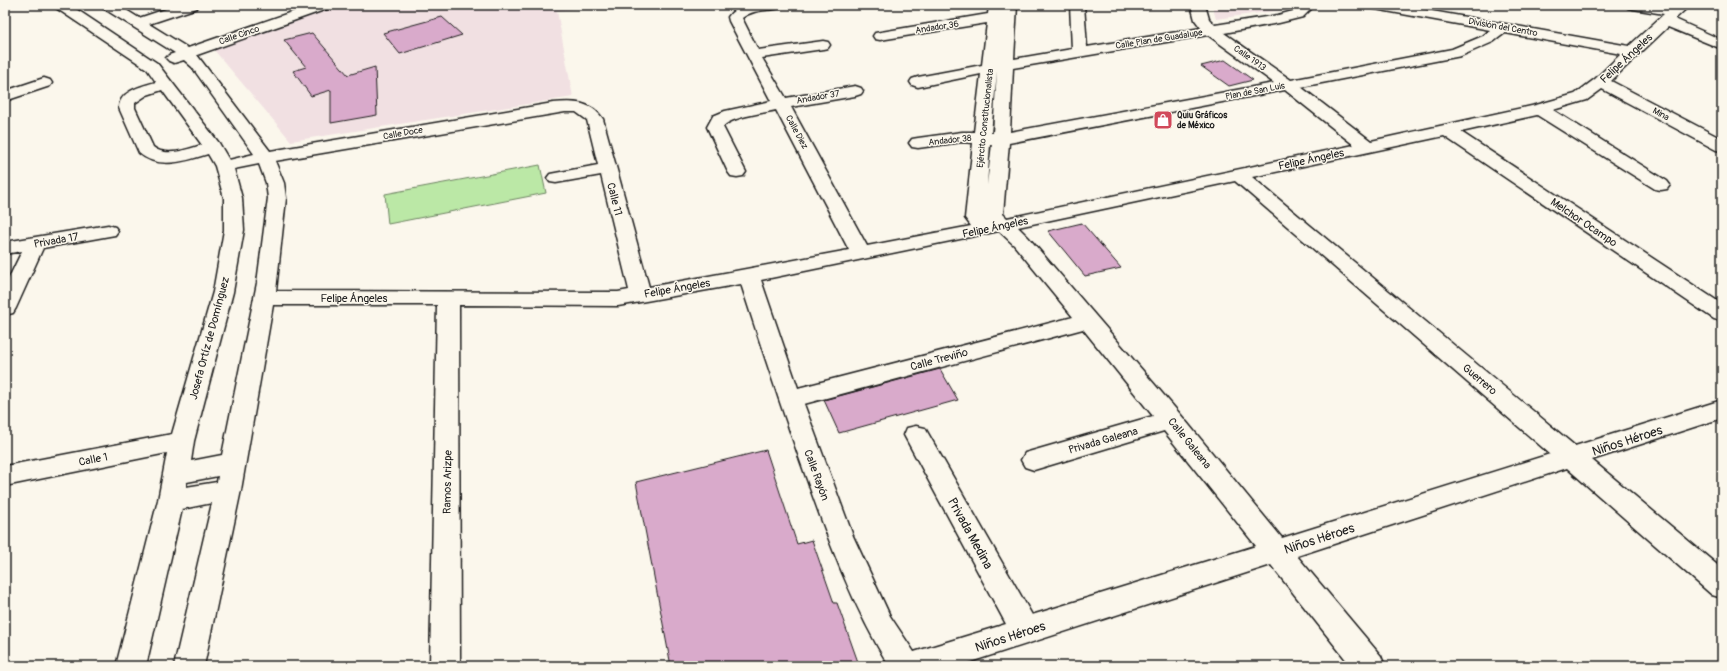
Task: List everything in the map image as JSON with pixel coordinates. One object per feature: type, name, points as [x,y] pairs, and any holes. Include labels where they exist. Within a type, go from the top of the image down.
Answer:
[{"type":"street","name":"Josefa Ortíz de Domínguez","points":[[61,5],[152,66],[213,148],[224,166],[233,198],[234,230],[223,292],[182,441],[171,500],[131,666]]},
{"type":"street","points":[[108,5],[186,53],[204,72],[265,157],[275,183],[277,198],[265,291],[228,490],[189,666]]},
{"type":"street","points":[[138,23],[192,5]]},
{"type":"street","name":"Calle Cinco","points":[[152,66],[325,5]]},
{"type":"street","name":"Calle Diez","points":[[775,5],[739,12],[735,17],[736,21],[858,248]]},
{"type":"street","name":"Ejército Constitucionalista","points":[[989,222],[1001,138],[1010,5]]},
{"type":"street","points":[[1077,5],[1080,53]]},
{"type":"street","name":"Calle 1913","points":[[1198,5],[1202,20],[1212,31],[1288,85],[1368,147]]},
{"type":"street","name":"Calle Plan de Guadalupe","points":[[990,69],[1006,65],[1212,31],[1298,14],[1308,5]]},
{"type":"street","name":"División del Centro","points":[[1374,5],[1632,51]]},
{"type":"street","points":[[1633,5],[1675,13],[1722,46]]},
{"type":"street","name":"Ejército Constitucionalista","points":[[989,222],[982,137],[995,11]]},
{"type":"street","name":"Andador 36","points":[[880,36],[995,11]]},
{"type":"street","name":"Felipe Ángeles","points":[[265,291],[448,298],[618,299],[639,289],[1238,174],[1540,109],[1582,97],[1601,82],[1632,51],[1675,13]]},
{"type":"street","name":"Plan de San Luis","points":[[982,137],[1001,138],[1456,53],[1488,38],[1503,27]]},
{"type":"street","points":[[753,55],[822,45]]},
{"type":"street","points":[[918,82],[990,69]]},
{"type":"street","name":"Mina","points":[[1601,82],[1722,146]]},
{"type":"street","points":[[5,96],[44,83]]},
{"type":"street","points":[[166,84],[141,92],[127,101],[127,108],[148,154],[154,157],[166,158],[213,148]]},
{"type":"street","name":"Andador 37","points":[[737,172],[715,127],[719,120],[731,115],[781,104],[855,91]]},
{"type":"street","name":"Calle Doce","points":[[224,166],[265,157],[553,108],[570,106],[583,108]]},
{"type":"street","name":"Calle 11","points":[[583,108],[591,113],[595,119],[639,289]]},
{"type":"street","points":[[1540,109],[1661,185]]},
{"type":"street","name":"Melchor Ocampo","points":[[1446,130],[1722,314]]},
{"type":"street","name":"Andador 38","points":[[918,143],[962,137],[982,137]]},
{"type":"street","points":[[556,178],[608,168]]},
{"type":"street","name":"Guerrero","points":[[1238,174],[1722,586]]},
{"type":"street","name":"Calle Galeana","points":[[989,222],[1021,241],[1172,420],[1370,666]]},
{"type":"street","name":"Privada 17","points":[[5,248],[108,231]]},
{"type":"street","points":[[5,308],[35,244]]},
{"type":"street","name":"Felipe Ángeles","points":[[265,291],[602,286],[639,289],[749,276],[858,248]]},
{"type":"street","name":"Calle Rayón","points":[[749,276],[790,399],[840,536],[880,625],[906,666]]},
{"type":"street","name":"Ramos Arizpe","points":[[445,666],[448,298]]},
{"type":"street","name":"Calle Treviño","points":[[790,399],[1088,320]]},
{"type":"street","name":"Niños Héroes","points":[[915,666],[1722,409]]},
{"type":"street","name":"Privada Galeana","points":[[1034,460],[1172,420]]},
{"type":"street","name":"Privada Medina","points":[[916,435],[1025,631]]},
{"type":"street","name":"Calle 1","points":[[5,476],[182,441]]},
{"type":"street","points":[[176,474],[233,463]]},
{"type":"street","points":[[171,500],[228,490]]},
{"type":"shaded area","points":[[341,5],[604,5],[557,11],[573,97],[291,141],[214,50],[297,18]]},
{"type":"shaded area","points":[[1212,5],[1289,5],[1288,9],[1216,19]]},
{"type":"green space","points":[[540,165],[546,193],[388,224],[385,194]]},
{"type":"building","points":[[442,17],[462,35],[400,54],[383,33]]},
{"type":"building","points":[[312,33],[348,75],[375,67],[377,115],[331,123],[331,90],[311,96],[293,71],[306,67],[284,40]]},
{"type":"building","points":[[1225,60],[1253,80],[1229,86],[1201,66]]},
{"type":"building","points":[[1082,223],[1121,268],[1085,276],[1048,231]]},
{"type":"building","points":[[940,369],[958,400],[839,433],[824,400]]},
{"type":"building","points":[[766,450],[797,544],[812,540],[834,603],[837,603],[858,662],[844,666],[671,666],[636,482]]},
{"type":"place","name":"Quiu Gráficos de México","points":[[1163,120]]}]
